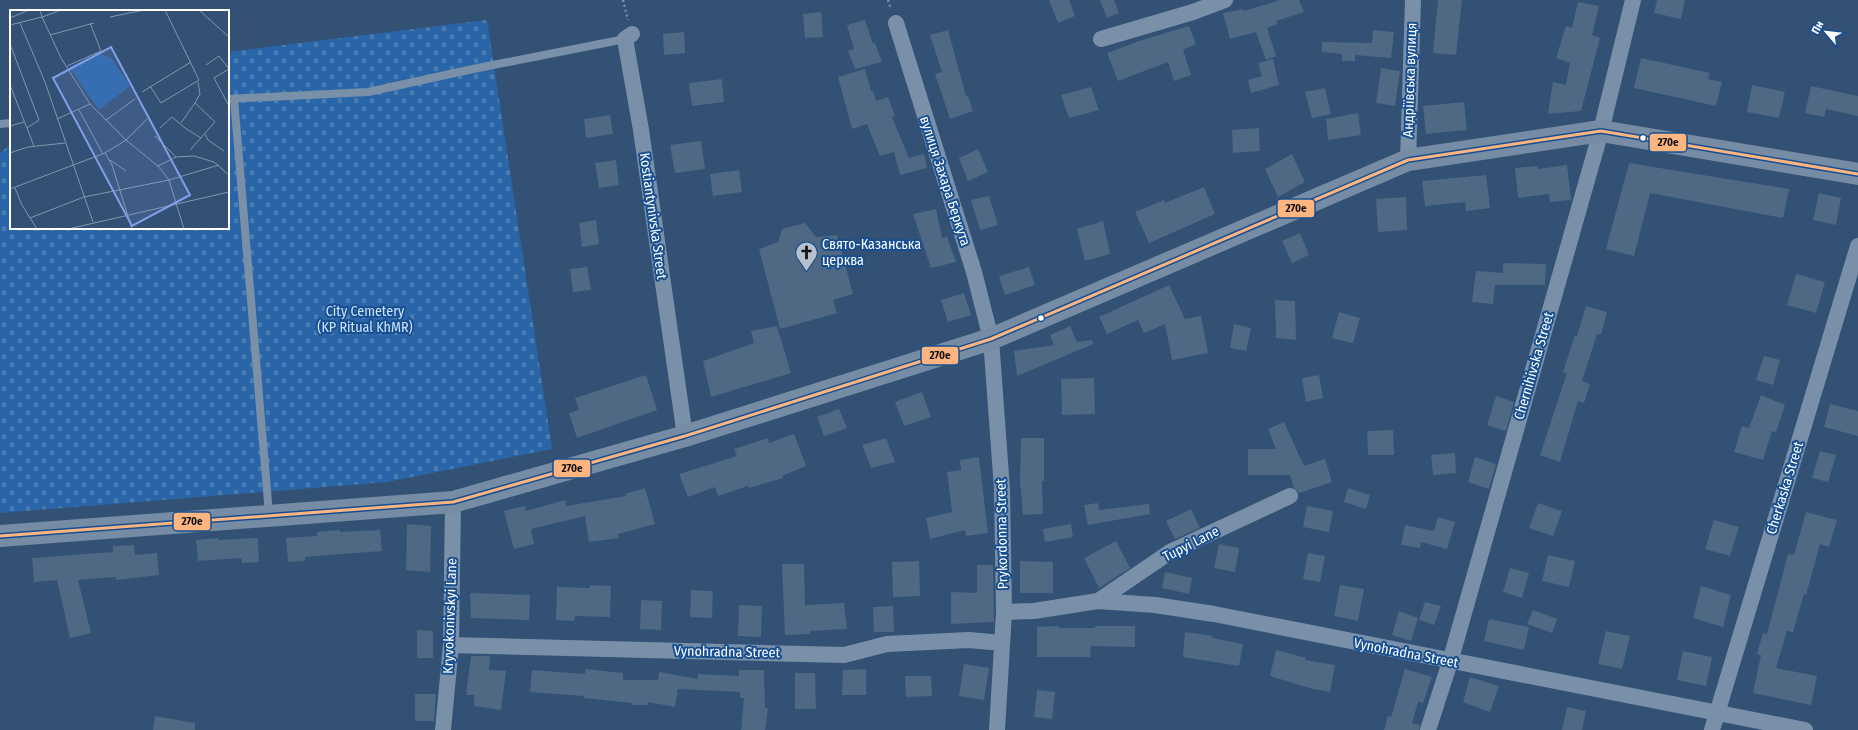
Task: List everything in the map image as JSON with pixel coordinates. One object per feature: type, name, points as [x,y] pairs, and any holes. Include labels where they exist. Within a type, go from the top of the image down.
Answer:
[{"type":"main road","points":[[0,536],[453,502],[685,436],[991,339],[1408,160],[1601,130],[1858,174]]},
{"type":"street","points":[[1101,39],[1193,12],[1225,0]]},
{"type":"street","name":"Андріївська вулиця","points":[[1408,160],[1413,0]]},
{"type":"street","name":"Chernihivska Street","points":[[1428,730],[1450,662],[1601,130],[1633,0]]},
{"type":"street","name":"вулиця Захара Беркута","points":[[896,23],[974,272],[991,339]]},
{"type":"street","name":"Kostiantynivska Street","points":[[628,37],[685,436]]},
{"type":"street","name":"Cherkaska Street","points":[[1712,730],[1858,246]]},
{"type":"street","name":"Prykordonna Street","points":[[991,339],[1002,489],[1004,612],[997,730]]},
{"type":"street","name":"Tupyi Lane","points":[[1098,601],[1170,552],[1290,496]]},
{"type":"street","name":"Kryvokonivskyi Lane","points":[[443,730],[451,645],[453,502]]},
{"type":"street","name":"Vynohradna Street","points":[[1004,612],[1034,611],[1098,601],[1154,605],[1214,614],[1450,662],[1805,730]]},
{"type":"street","name":"Vynohradna Street","points":[[451,645],[844,655],[887,644],[969,640],[1002,643]]},
{"type":"lane","points":[[269,517],[231,99],[368,92],[628,37]]},
{"type":"lane","points":[[0,124],[10,123]]},
{"type":"path","points":[[623,0],[628,37]]},
{"type":"green space","name":"City Cemetery (KP Ritual KhMR)","points":[[487,20],[552,449],[387,482],[0,513],[0,153],[10,145],[10,229],[229,229],[229,52]]},
{"type":"building","points":[[1049,0],[1069,0],[1075,16],[1058,23]]},
{"type":"building","points":[[1100,0],[1114,0],[1119,13],[1107,18]]},
{"type":"building","points":[[1280,0],[1299,0],[1304,12],[1276,21],[1277,24],[1267,28],[1276,56],[1266,60],[1256,32],[1230,39],[1223,13],[1243,9],[1244,11]]},
{"type":"building","points":[[1438,0],[1462,0],[1456,55],[1433,53]]},
{"type":"building","points":[[1657,0],[1685,0],[1681,19],[1654,13]]},
{"type":"building","points":[[1578,2],[1599,6],[1592,35],[1600,38],[1581,111],[1548,114],[1553,82],[1566,85],[1570,63],[1556,58],[1566,26],[1572,28]]},
{"type":"building","points":[[821,12],[823,37],[805,38],[803,14]]},
{"type":"building","points":[[865,20],[873,44],[875,43],[882,62],[855,69],[848,51],[854,49],[847,25]]},
{"type":"building","points":[[1189,26],[1196,44],[1183,50],[1191,75],[1174,81],[1168,62],[1118,81],[1107,53],[1139,41]]},
{"type":"building","points":[[948,30],[966,96],[968,96],[973,111],[950,119],[935,74],[942,72],[930,35]]},
{"type":"building","points":[[1373,30],[1394,32],[1391,58],[1355,55],[1355,61],[1342,61],[1342,54],[1322,52],[1322,42],[1372,43]]},
{"type":"building","points":[[684,32],[685,53],[664,55],[663,34]]},
{"type":"building","points":[[1641,58],[1710,73],[1708,79],[1722,82],[1716,106],[1634,88]]},
{"type":"building","points":[[1273,59],[1279,85],[1251,93],[1248,80],[1262,76],[1258,63]]},
{"type":"building","points":[[1381,68],[1400,71],[1395,106],[1376,103]]},
{"type":"building","points":[[865,69],[871,91],[873,91],[876,101],[888,97],[895,116],[892,117],[909,158],[924,154],[927,168],[900,175],[894,152],[880,156],[867,124],[852,129],[838,77]]},
{"type":"building","points":[[722,79],[724,102],[692,106],[689,83]]},
{"type":"building","points":[[1752,85],[1785,92],[1779,118],[1747,112]]},
{"type":"building","points":[[1811,86],[1858,96],[1858,116],[1826,109],[1824,117],[1805,113]]},
{"type":"building","points":[[1091,87],[1099,110],[1069,118],[1061,95]]},
{"type":"building","points":[[1325,88],[1331,114],[1312,118],[1305,92]]},
{"type":"building","points":[[1464,102],[1467,130],[1426,134],[1423,106]]},
{"type":"building","points":[[1358,113],[1361,135],[1328,140],[1326,119]]},
{"type":"building","points":[[610,115],[613,134],[586,138],[584,119]]},
{"type":"building","points":[[1259,128],[1260,151],[1233,153],[1232,130]]},
{"type":"building","points":[[701,141],[705,169],[675,173],[670,145]]},
{"type":"building","points":[[978,149],[988,172],[968,181],[959,158]]},
{"type":"building","points":[[1292,154],[1305,182],[1278,197],[1265,169]]},
{"type":"building","points":[[616,160],[619,185],[599,188],[595,163]]},
{"type":"building","points":[[1629,163],[1789,189],[1783,218],[1650,193],[1634,256],[1606,249]]},
{"type":"building","points":[[1567,165],[1571,200],[1550,202],[1549,194],[1518,198],[1515,168],[1537,166],[1538,169]]},
{"type":"building","points":[[739,170],[742,192],[713,196],[710,174]]},
{"type":"building","points":[[1486,175],[1490,208],[1466,211],[1465,202],[1425,206],[1422,181]]},
{"type":"building","points":[[1204,187],[1215,214],[1149,243],[1135,212],[1164,200],[1165,203]]},
{"type":"building","points":[[1819,193],[1841,198],[1836,225],[1813,220]]},
{"type":"building","points":[[989,196],[998,225],[980,230],[971,200]]},
{"type":"building","points":[[1406,197],[1407,230],[1378,232],[1376,199]]},
{"type":"building","points":[[936,209],[942,238],[947,237],[956,262],[931,268],[913,214]]},
{"type":"building","points":[[596,220],[599,244],[582,247],[579,223]]},
{"type":"building","points":[[1103,221],[1110,254],[1085,261],[1077,229]]},
{"type":"building","name":"Свято-Казанська церква","points":[[805,223],[816,237],[837,235],[853,294],[833,300],[837,313],[780,329],[759,249],[778,242],[782,229]]},
{"type":"building","points":[[1300,233],[1309,255],[1292,263],[1282,241]]},
{"type":"building","points":[[1503,263],[1546,264],[1545,285],[1495,285],[1493,304],[1472,302],[1476,271],[1503,273]]},
{"type":"building","points":[[587,267],[591,290],[573,292],[570,269]]},
{"type":"building","points":[[1029,267],[1035,285],[1005,295],[999,276]]},
{"type":"building","points":[[1796,274],[1825,282],[1816,313],[1787,305]]},
{"type":"building","points":[[1169,285],[1185,319],[1201,316],[1208,353],[1172,360],[1165,324],[1144,333],[1138,320],[1107,334],[1099,317]]},
{"type":"building","points":[[964,293],[971,315],[948,322],[941,300]]},
{"type":"building","points":[[1275,300],[1295,301],[1296,340],[1276,338]]},
{"type":"building","points":[[1586,306],[1607,312],[1601,335],[1597,334],[1582,381],[1590,384],[1584,403],[1578,401],[1560,462],[1540,455],[1567,373],[1563,372],[1575,335],[1577,336]]},
{"type":"building","points":[[1339,312],[1360,318],[1353,343],[1332,338]]},
{"type":"building","points":[[1234,324],[1251,328],[1246,351],[1230,348]]},
{"type":"building","points":[[777,326],[791,373],[711,397],[703,361],[754,343],[751,331]]},
{"type":"building","points":[[1070,326],[1077,342],[1092,340],[1093,344],[1017,376],[1014,351],[1054,345],[1050,335]]},
{"type":"building","points":[[1764,356],[1780,360],[1773,385],[1756,380]]},
{"type":"building","points":[[646,375],[657,410],[577,438],[569,413],[579,410],[575,398]]},
{"type":"building","points":[[1319,375],[1323,398],[1306,402],[1302,378]]},
{"type":"building","points":[[1094,378],[1095,414],[1062,415],[1061,379]]},
{"type":"building","points":[[922,392],[931,417],[904,426],[895,402]]},
{"type":"building","points":[[1761,395],[1785,405],[1776,432],[1772,431],[1763,460],[1734,452],[1742,426],[1749,428]]},
{"type":"building","points":[[1496,396],[1514,402],[1506,431],[1487,425]]},
{"type":"building","points":[[1830,404],[1858,411],[1858,436],[1824,427]]},
{"type":"building","points":[[839,409],[847,428],[824,436],[817,417]]},
{"type":"building","points":[[1284,422],[1304,466],[1325,459],[1332,482],[1299,493],[1294,488],[1290,475],[1248,475],[1248,449],[1276,449],[1268,429]]},
{"type":"building","points":[[1393,430],[1394,455],[1368,455],[1367,431]]},
{"type":"building","points":[[794,434],[806,466],[782,476],[783,478],[749,488],[748,486],[718,496],[715,487],[688,497],[679,474],[737,456],[734,449],[768,438],[769,443]]},
{"type":"building","points":[[886,438],[895,462],[871,468],[862,445]]},
{"type":"building","points":[[1021,438],[1044,438],[1044,481],[1042,481],[1043,514],[1023,515],[1020,481]]},
{"type":"building","points":[[1820,451],[1836,455],[1828,482],[1812,478]]},
{"type":"building","points":[[1455,453],[1456,473],[1433,475],[1431,455]]},
{"type":"building","points":[[979,457],[988,533],[966,536],[965,530],[930,539],[926,518],[952,512],[947,472],[961,470],[960,460]]},
{"type":"building","points":[[1475,457],[1496,464],[1489,489],[1468,482]]},
{"type":"building","points":[[645,488],[655,524],[618,534],[619,538],[589,542],[585,516],[531,529],[534,544],[514,549],[504,511],[525,506],[526,511],[565,500],[566,506],[626,496],[625,494]]},
{"type":"building","points":[[1348,488],[1370,495],[1366,509],[1344,502]]},
{"type":"building","points":[[1098,503],[1099,510],[1149,504],[1150,514],[1088,525],[1084,505]]},
{"type":"building","points":[[1538,503],[1562,511],[1553,536],[1529,528]]},
{"type":"building","points":[[1307,506],[1333,511],[1329,532],[1303,527]]},
{"type":"building","points":[[1191,509],[1200,528],[1175,539],[1166,521]]},
{"type":"building","points":[[1806,512],[1837,520],[1829,547],[1820,544],[1806,595],[1804,594],[1793,632],[1787,631],[1776,668],[1817,676],[1811,705],[1753,693],[1761,655],[1757,654],[1763,633],[1767,634],[1788,554],[1794,555]]},
{"type":"building","points":[[1438,517],[1455,522],[1447,549],[1421,542],[1420,548],[1401,545],[1405,525],[1434,531]]},
{"type":"building","points":[[1714,520],[1739,527],[1730,556],[1705,549]]},
{"type":"building","points":[[407,524],[431,526],[430,572],[406,570]]},
{"type":"building","points":[[1071,524],[1073,537],[1045,542],[1043,529]]},
{"type":"building","points":[[340,530],[340,532],[380,530],[382,551],[305,557],[305,561],[288,562],[286,538],[317,536],[317,532]]},
{"type":"building","points":[[218,538],[218,540],[258,538],[259,562],[242,563],[241,558],[198,561],[196,540]]},
{"type":"building","points":[[1116,541],[1130,568],[1099,588],[1084,558]]},
{"type":"building","points":[[1219,544],[1239,548],[1235,572],[1214,568]]},
{"type":"building","points":[[134,545],[135,555],[157,553],[159,575],[116,580],[116,577],[78,580],[91,633],[70,638],[57,580],[34,582],[32,558],[113,552],[113,546]]},
{"type":"building","points":[[1308,553],[1325,556],[1320,582],[1303,579]]},
{"type":"building","points":[[1548,555],[1575,561],[1569,587],[1542,581]]},
{"type":"building","points":[[919,561],[920,596],[893,597],[892,562]]},
{"type":"building","points":[[1020,561],[1053,562],[1053,593],[1020,593]]},
{"type":"building","points":[[782,564],[804,564],[805,605],[844,603],[847,629],[810,631],[810,634],[785,635]]},
{"type":"building","points":[[977,565],[993,565],[994,622],[951,624],[951,592],[977,593]]},
{"type":"building","points":[[1510,568],[1529,573],[1522,598],[1503,592]]},
{"type":"building","points":[[1165,572],[1192,578],[1189,594],[1162,588]]},
{"type":"building","points":[[590,585],[611,586],[610,617],[575,616],[574,621],[556,620],[557,587],[590,588]]},
{"type":"building","points":[[1340,585],[1364,589],[1358,621],[1334,616]]},
{"type":"building","points":[[1701,586],[1731,595],[1723,627],[1693,618]]},
{"type":"building","points":[[691,590],[713,591],[712,618],[690,617]]},
{"type":"building","points":[[470,593],[530,595],[529,620],[471,618]]},
{"type":"building","points":[[641,600],[662,601],[661,630],[640,629]]},
{"type":"building","points":[[1425,602],[1441,606],[1434,625],[1419,620]]},
{"type":"building","points":[[739,605],[762,606],[761,637],[738,636]]},
{"type":"building","points":[[893,606],[894,632],[874,632],[873,607]]},
{"type":"building","points":[[1533,610],[1557,619],[1552,633],[1527,624]]},
{"type":"building","points":[[1399,611],[1418,618],[1411,641],[1392,635]]},
{"type":"building","points":[[1489,619],[1529,627],[1524,650],[1484,641]]},
{"type":"building","points":[[1059,626],[1059,628],[1095,628],[1095,626],[1135,626],[1135,647],[1091,646],[1090,657],[1037,657],[1037,627]]},
{"type":"building","points":[[417,630],[433,631],[433,658],[417,658]]},
{"type":"building","points":[[1606,631],[1630,636],[1622,669],[1598,664]]},
{"type":"building","points":[[1185,632],[1213,636],[1212,638],[1243,644],[1239,666],[1183,657]]},
{"type":"building","points":[[1276,650],[1306,658],[1305,660],[1335,665],[1330,692],[1313,689],[1270,676]]},
{"type":"building","points":[[1683,651],[1712,657],[1706,686],[1677,680]]},
{"type":"building","points":[[471,656],[490,656],[489,670],[506,671],[501,710],[474,706],[474,695],[466,695]]},
{"type":"building","points":[[964,664],[989,668],[984,700],[959,696]]},
{"type":"building","points":[[585,669],[623,673],[623,680],[658,680],[659,672],[698,679],[698,674],[739,676],[739,670],[764,670],[765,708],[768,708],[765,730],[741,730],[744,698],[740,698],[740,692],[678,689],[675,707],[648,702],[648,705],[632,705],[632,703],[584,698],[584,696],[530,692],[532,670],[585,674]]},
{"type":"building","points":[[866,669],[866,695],[842,695],[843,670]]},
{"type":"building","points":[[1405,669],[1432,677],[1423,703],[1418,702],[1412,723],[1420,725],[1419,730],[1384,730],[1388,716],[1391,717]]},
{"type":"building","points":[[795,673],[815,673],[816,709],[795,709]]},
{"type":"building","points":[[905,676],[931,676],[932,696],[906,697]]},
{"type":"building","points":[[1470,677],[1499,686],[1490,712],[1463,702]]},
{"type":"building","points":[[1037,690],[1055,692],[1052,719],[1034,717]]},
{"type":"building","points":[[415,694],[436,694],[434,721],[415,721]]},
{"type":"building","points":[[1567,707],[1586,711],[1582,730],[1562,730]]},
{"type":"building","points":[[155,716],[195,723],[195,730],[153,730]]},
{"type":"transit line","name":"270е","points":[[0,536],[453,502],[685,436],[991,339],[1408,160],[1601,131],[1858,174]]},
{"type":"place","name":"Свято-Казанська церква","points":[[806,272]]}]
